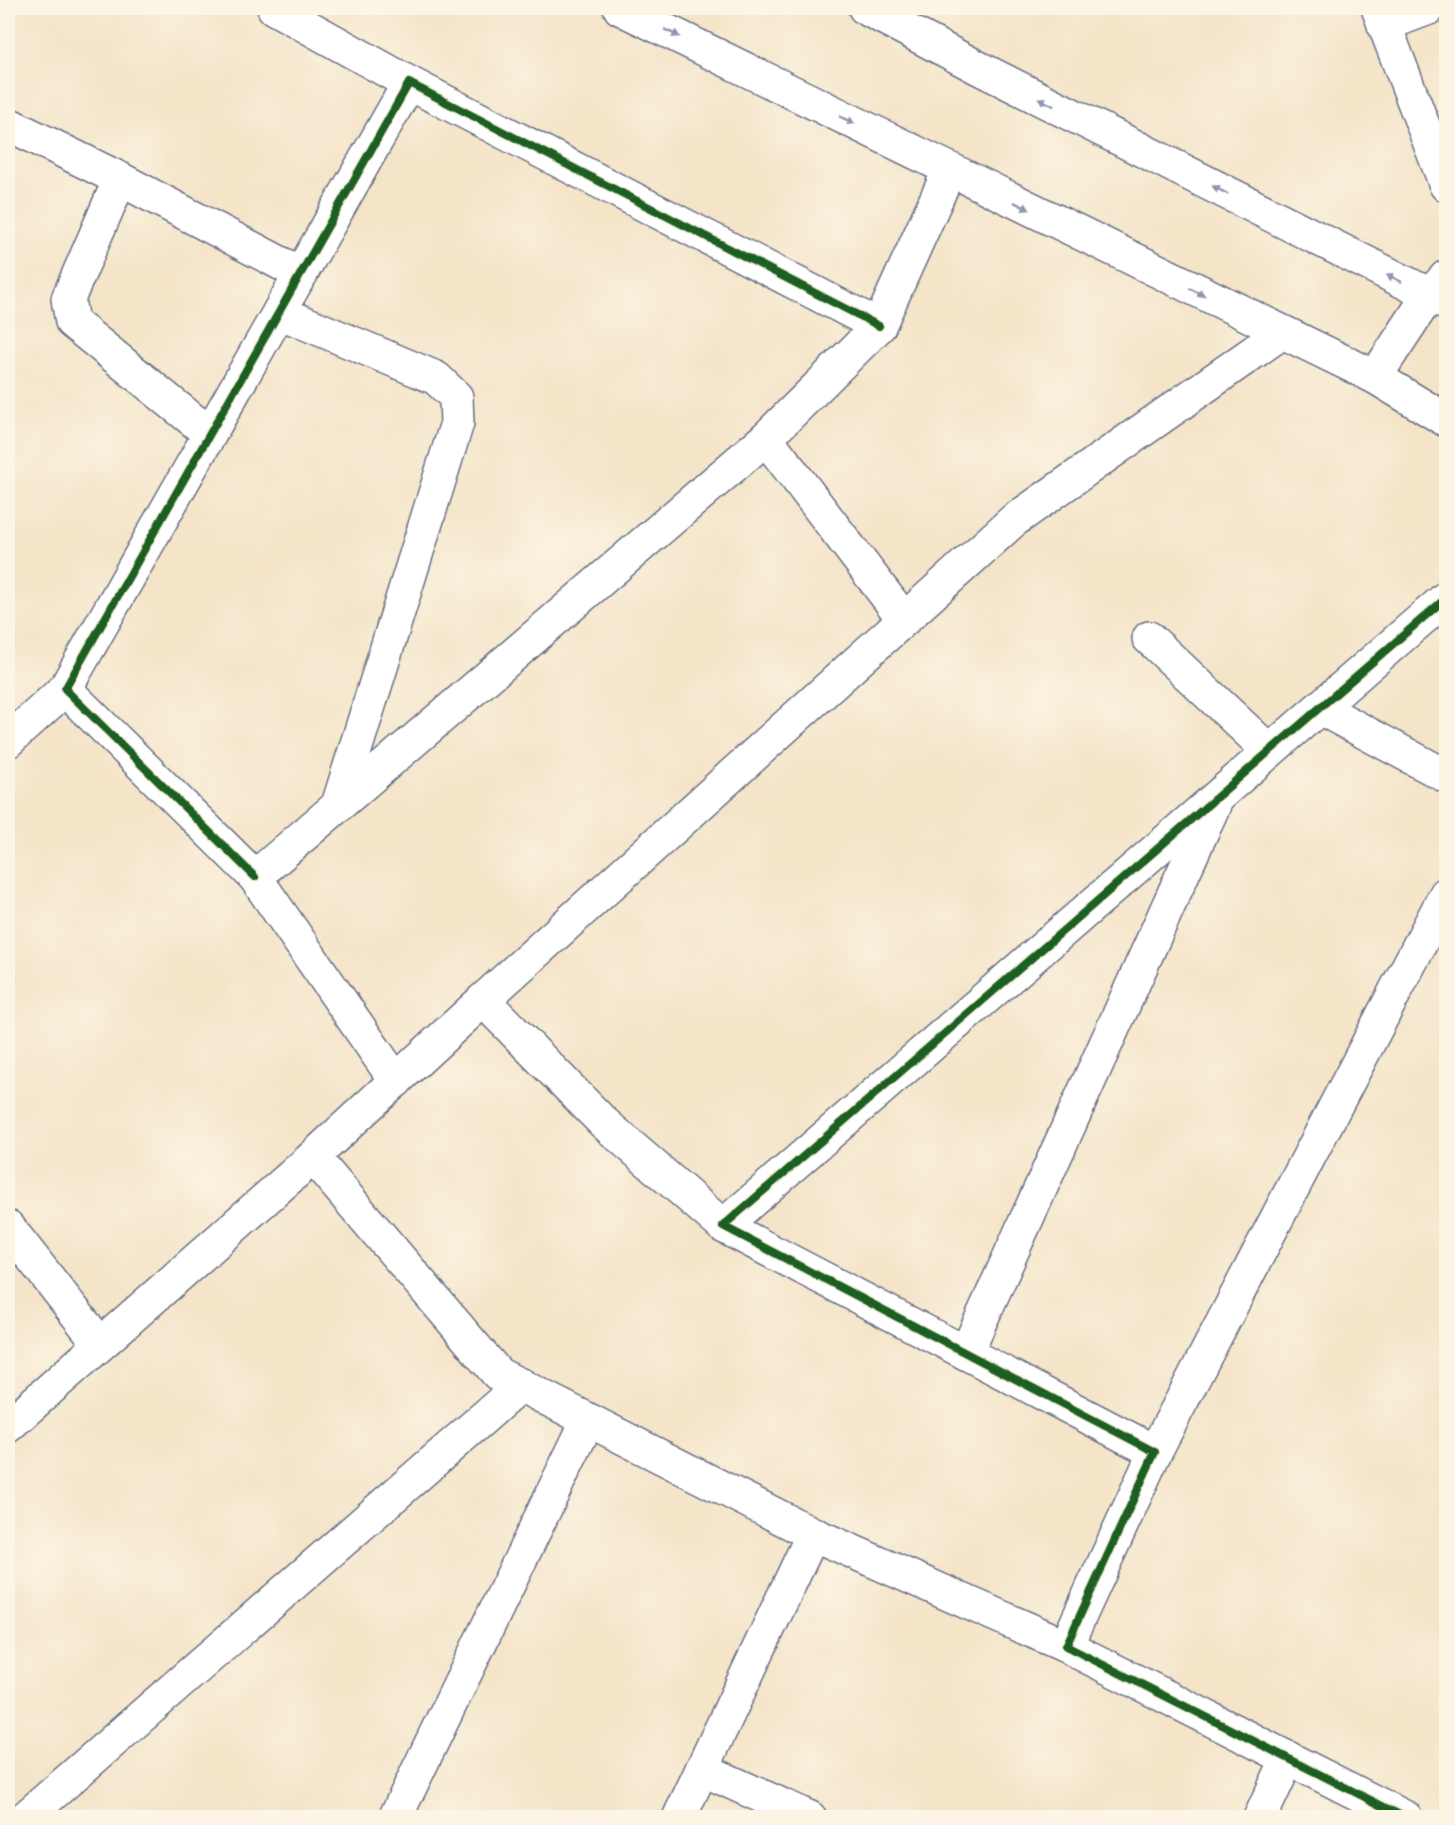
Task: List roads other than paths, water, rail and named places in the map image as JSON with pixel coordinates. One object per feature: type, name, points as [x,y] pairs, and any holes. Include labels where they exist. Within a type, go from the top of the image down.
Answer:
[{"type":"street","points":[[274,8],[409,83],[879,326]]},
{"type":"street","points":[[620,8],[949,171],[1375,377],[1446,420]]},
{"type":"street","points":[[864,8],[977,67],[1441,292],[1375,377]]},
{"type":"street","points":[[1429,8],[1381,16],[1446,185]]},
{"type":"street","points":[[8,741],[65,689],[409,83]]},
{"type":"street","points":[[8,124],[120,179],[301,274]]},
{"type":"street","points":[[255,877],[766,438],[879,326],[949,171]]},
{"type":"street","points":[[120,179],[68,298],[72,322],[210,434]]},
{"type":"street","points":[[279,312],[436,378],[456,397],[458,423],[338,806]]},
{"type":"street","points":[[8,1426],[313,1157],[483,1000],[1013,521],[1281,333]]},
{"type":"street","points":[[766,438],[904,619]]},
{"type":"street","points":[[723,1226],[1446,598]]},
{"type":"street","points":[[1149,638],[1269,751]]},
{"type":"street","points":[[65,689],[255,877],[396,1081]]},
{"type":"street","points":[[1320,708],[1446,776]]},
{"type":"street","points":[[966,1353],[1219,795]]},
{"type":"street","points":[[1066,1646],[1155,1452],[1446,894]]},
{"type":"street","points":[[483,1000],[603,1122],[723,1226],[1155,1452]]},
{"type":"street","points":[[313,1157],[498,1374],[813,1534],[1066,1646],[1406,1818]]},
{"type":"street","points":[[8,1227],[100,1344]]},
{"type":"street","points":[[25,1818],[521,1385]]},
{"type":"street","points":[[395,1818],[588,1420]]},
{"type":"street","points":[[679,1818],[813,1534]]},
{"type":"street","points":[[1260,1818],[1288,1758]]},
{"type":"street","points":[[702,1768],[810,1818]]}]
